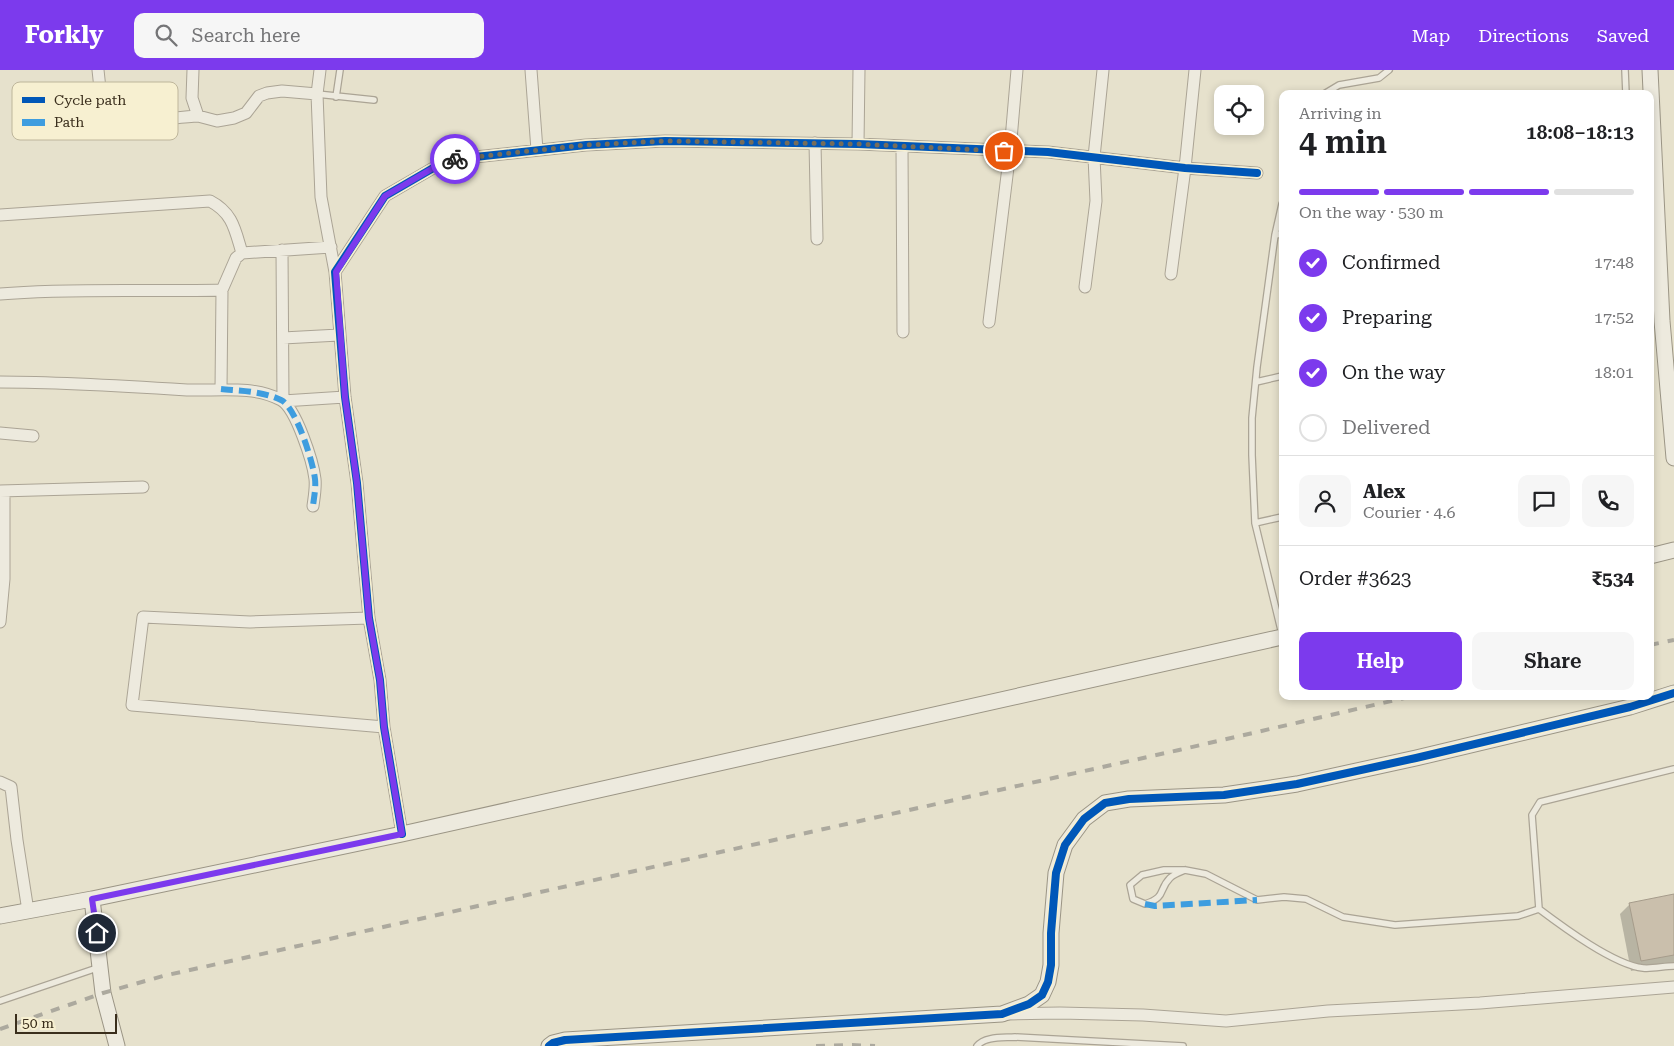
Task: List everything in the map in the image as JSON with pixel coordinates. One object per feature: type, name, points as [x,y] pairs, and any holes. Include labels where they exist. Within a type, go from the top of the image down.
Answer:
[{"type":"street","points":[[193,70],[192,98],[198,116]]},
{"type":"street","points":[[320,70],[317,94],[321,197],[336,272],[339,335],[345,397],[357,483],[369,618],[380,680],[384,727],[402,834]]},
{"type":"street","points":[[531,70],[538,150]]},
{"type":"street","points":[[858,144],[859,70]]},
{"type":"street","points":[[989,322],[1010,151],[1017,70]]},
{"type":"street","points":[[1085,287],[1096,201],[1094,157],[1103,70]]},
{"type":"street","points":[[1171,274],[1185,168],[1195,70]]},
{"type":"street","points":[[1650,70],[1651,90]]},
{"type":"street","points":[[178,117],[198,116],[217,121],[234,118],[246,113],[259,96],[267,93],[282,91],[317,94]]},
{"type":"street","points":[[336,272],[385,196],[447,160],[538,150],[665,141],[858,144],[1048,152],[1185,168],[1257,173]]},
{"type":"street","points":[[815,143],[817,239]]},
{"type":"street","points":[[902,146],[903,332]]},
{"type":"street","points":[[1654,153],[1662,320],[1674,458]]},
{"type":"street","points":[[0,215],[210,201],[221,207],[232,220],[242,253]]},
{"type":"street","points":[[221,389],[222,290],[236,258],[242,253],[331,247]]},
{"type":"street","points":[[282,250],[283,401],[301,430],[309,456],[315,480],[313,506]]},
{"type":"street","points":[[0,294],[44,290],[146,292],[222,290]]},
{"type":"street","points":[[283,338],[339,335]]},
{"type":"street","points":[[0,382],[193,390],[221,389],[262,393],[283,401],[345,397]]},
{"type":"street","points":[[0,433],[33,436]]},
{"type":"street","points":[[0,622],[4,579],[2,491],[144,487]]},
{"type":"street","points":[[1654,555],[1674,550]]},
{"type":"street","points":[[369,618],[250,622],[143,616],[132,705],[384,727]]},
{"type":"street","points":[[0,916],[92,899],[402,834],[1279,636]]},
{"type":"street","points":[[1654,699],[1674,693]]},
{"type":"street","points":[[1002,1014],[1029,1004],[1042,995],[1048,982],[1051,965],[1051,933],[1056,873],[1065,845],[1084,819],[1105,803],[1129,799],[1224,795],[1296,784],[1425,756],[1630,707],[1652,700]]},
{"type":"street","points":[[0,782],[11,787],[28,911]]},
{"type":"street","points":[[92,899],[103,993],[117,1046]]},
{"type":"street","points":[[549,1046],[565,1040],[1002,1014],[1143,1015],[1226,1021],[1328,1011],[1480,1003],[1674,987]]},
{"type":"lane","points":[[336,97],[340,70]]},
{"type":"lane","points":[[1331,90],[1339,85],[1379,78],[1389,70]]},
{"type":"lane","points":[[1625,70],[1626,90]]},
{"type":"lane","points":[[317,94],[374,100]]},
{"type":"lane","points":[[1279,218],[1275,236],[1252,418],[1255,523],[1279,623]]},
{"type":"lane","points":[[1275,236],[1279,235]]},
{"type":"lane","points":[[1256,382],[1279,377]]},
{"type":"lane","points":[[1255,523],[1279,518]]},
{"type":"lane","points":[[1539,909],[1532,814],[1540,802],[1674,769]]},
{"type":"lane","points":[[1185,870],[1168,879],[1163,893],[1154,902],[1145,904],[1133,899],[1130,884],[1142,875],[1164,870],[1185,870],[1206,874],[1257,900],[1284,897],[1306,899],[1343,917],[1395,926],[1518,916],[1539,909]]},
{"type":"lane","points":[[1539,909],[1571,932],[1622,963],[1643,968],[1674,966]]},
{"type":"lane","points":[[0,1001],[101,967]]},
{"type":"lane","points":[[977,1046],[980,1042],[994,1038],[1015,1037],[1183,1046]]},
{"type":"building","points":[[1674,894],[1674,955],[1641,961],[1629,903]]},
{"type":"railway","points":[[1654,644],[1674,640]]},
{"type":"railway","points":[[0,1029],[103,993],[163,976],[1396,700]]},
{"type":"railway","points":[[816,1046],[875,1046]]},
{"type":"marked path","points":[[221,389],[266,395],[281,400],[287,405],[303,436],[314,471],[315,492],[313,506]]},
{"type":"marked path","points":[[1145,904],[1155,906],[1257,900]]},
{"type":"cycle path","points":[[402,834],[384,727],[380,680],[369,618],[357,483],[345,397],[335,272],[385,196],[447,160],[586,145],[665,141],[858,144],[1048,152],[1185,168],[1257,173]]},
{"type":"cycle path","points":[[1654,699],[1674,693]]},
{"type":"cycle path","points":[[549,1046],[565,1040],[1002,1014],[1029,1004],[1042,995],[1048,982],[1051,965],[1051,933],[1056,873],[1065,845],[1084,819],[1105,803],[1129,799],[1224,795],[1297,784],[1416,758],[1630,707],[1652,700]]},
{"type":"way so far","points":[[455,159],[586,145],[665,141],[858,144],[1004,151]]},
{"type":"route","points":[[97,933],[92,899],[402,834],[384,727],[380,680],[369,618],[357,483],[345,397],[339,335],[336,272],[385,196],[447,160],[455,159]]}]
